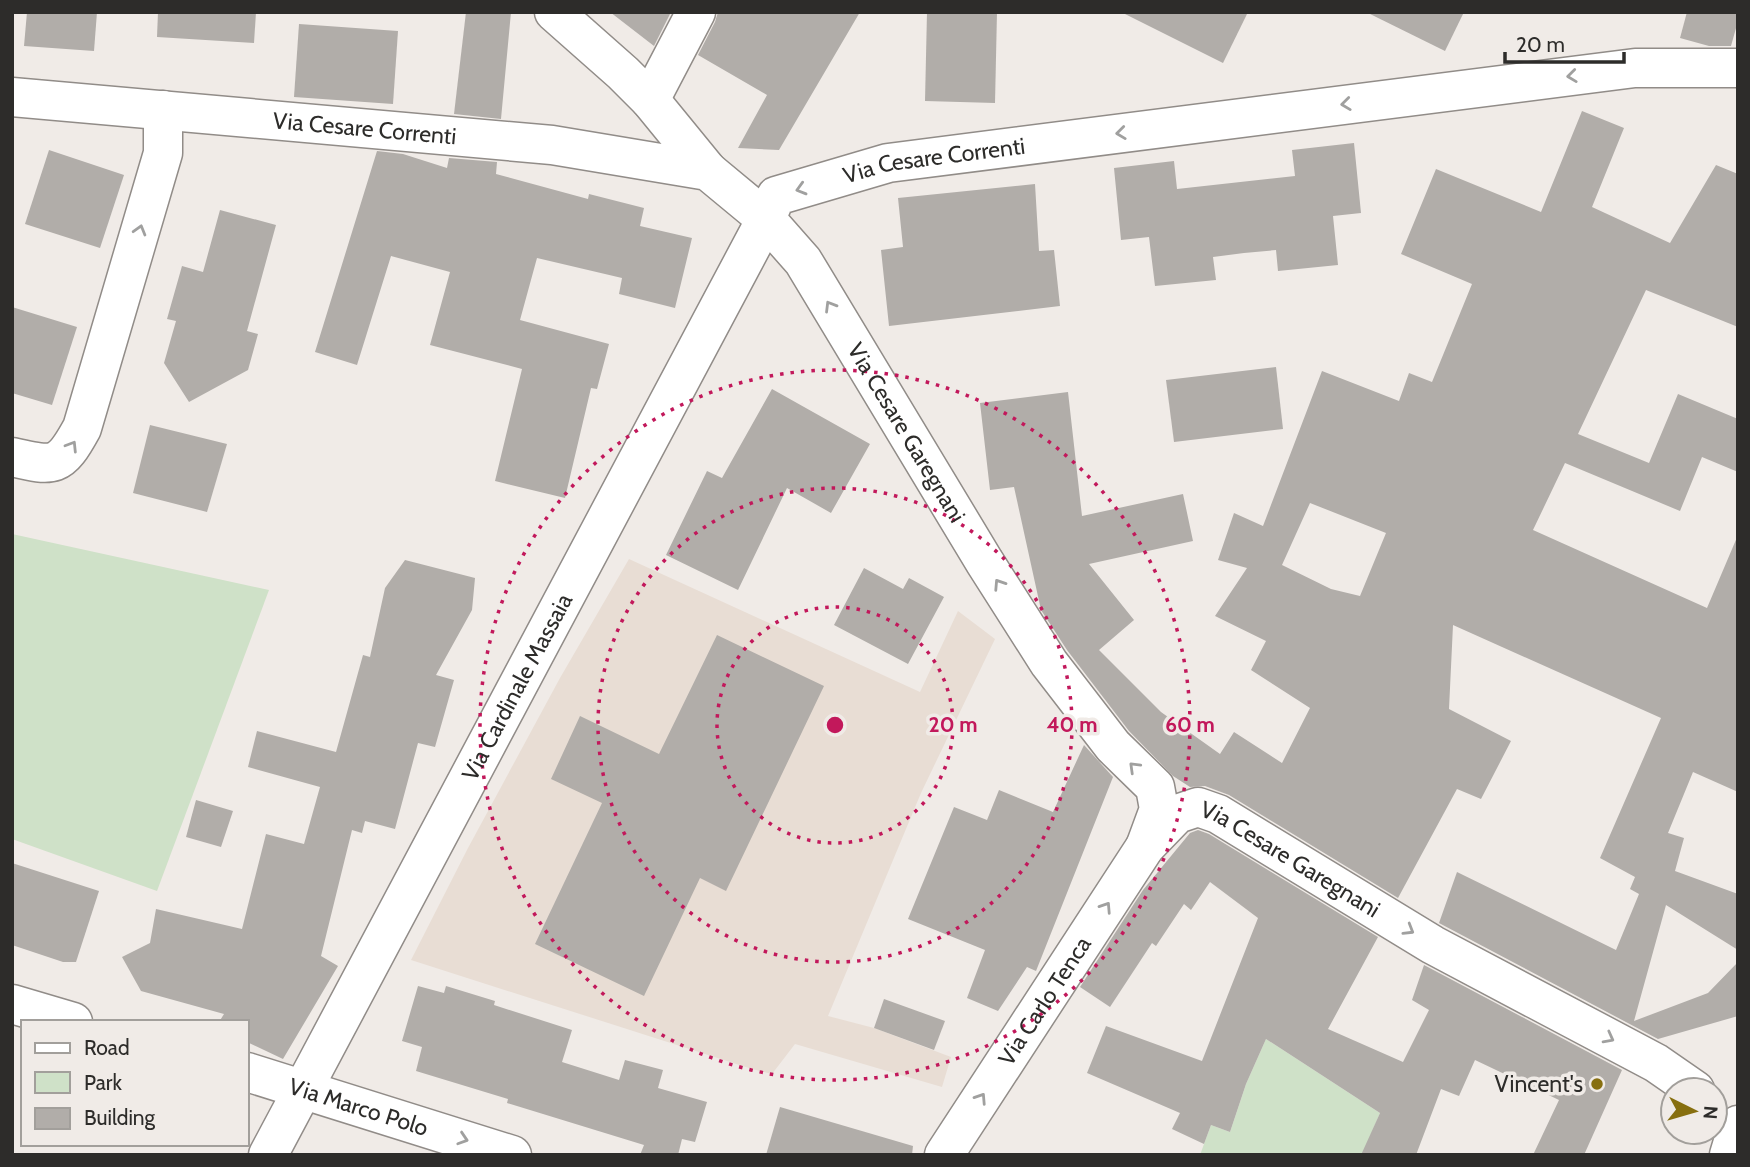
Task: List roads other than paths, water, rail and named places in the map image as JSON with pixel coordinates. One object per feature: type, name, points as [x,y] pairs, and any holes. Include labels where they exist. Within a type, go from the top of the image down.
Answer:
[{"type":"street","points":[[554,12],[650,100],[708,171],[766,219]]},
{"type":"street","points":[[650,100],[696,12]]},
{"type":"street","name":"Via Cesare Correnti","points":[[766,219],[776,196],[888,163],[1635,68],[1738,68]]},
{"type":"street","name":"Via Cesare Correnti","points":[[12,97],[552,145],[708,171]]},
{"type":"street","points":[[12,457],[47,465],[68,455],[82,428],[163,153],[163,110]]},
{"type":"street","name":"Via Cesare Garegnani","points":[[766,219],[803,261],[984,561],[1049,663],[1113,746],[1155,787],[1159,809],[1145,847]]},
{"type":"street","name":"Via Cardinale Massaia","points":[[268,1155],[766,219]]},
{"type":"street","name":"Via Cesare Garegnani","points":[[1145,847],[1177,814],[1198,807],[1218,814],[1433,945],[1656,1063],[1675,1076]]},
{"type":"street","name":"Via Carlo Tenca","points":[[944,1155],[1145,847]]},
{"type":"street","points":[[12,1004],[66,1020]]},
{"type":"street","name":"Via Marco Polo","points":[[248,1072],[512,1155]]},
{"type":"street","points":[[1729,1155],[1738,1125]]},
{"type":"place","name":"Vincent's","points":[[1597,1084]]}]
